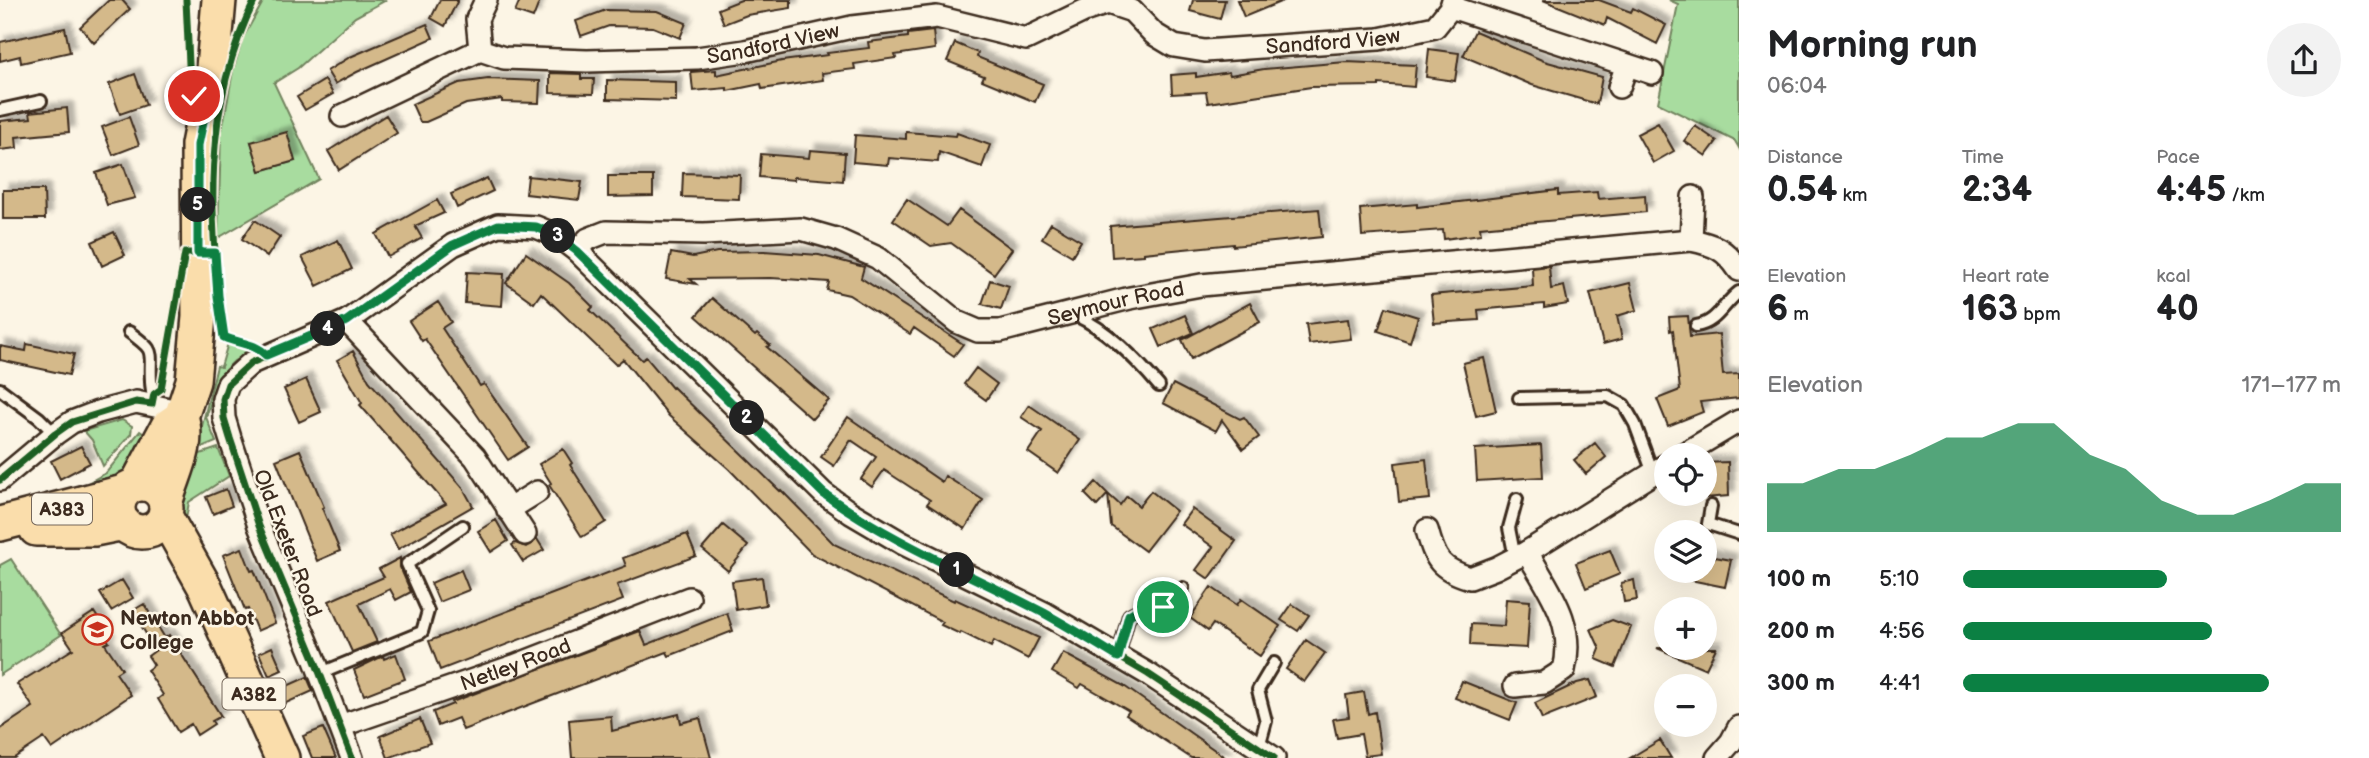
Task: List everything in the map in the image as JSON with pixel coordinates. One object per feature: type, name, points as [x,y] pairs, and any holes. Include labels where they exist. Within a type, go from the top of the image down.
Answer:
[{"type":"main road","points":[[144,508],[172,411],[193,381],[199,317],[198,145],[213,68],[219,0]]},
{"type":"main road","points":[[213,68],[240,0]]},
{"type":"main road","name":"A383","points":[[0,525],[31,529],[94,529],[144,508]]},
{"type":"main road","name":"A382","points":[[144,508],[193,593],[225,630],[282,758]]},
{"type":"street","points":[[342,116],[480,50],[477,19],[486,0]]},
{"type":"street","name":"Sandford View","points":[[480,50],[504,58],[531,59],[647,61],[697,58],[745,51],[852,27],[937,17],[1027,39],[1084,11],[1108,3],[1132,11],[1154,34],[1174,46],[1205,51],[1379,39],[1435,27],[1452,3]]},
{"type":"street","points":[[1452,3],[1652,73]]},
{"type":"street","points":[[1619,87],[1627,65]]},
{"type":"street","points":[[1691,240],[1693,197]]},
{"type":"street","name":"Old Exeter Road","points":[[352,758],[259,526],[224,418],[223,399],[228,384],[239,372],[266,355],[347,321],[453,245],[498,225],[536,227],[556,235],[577,251],[823,493],[851,513],[902,543],[1046,614],[1118,657],[1266,753]]},
{"type":"street","name":"Seymour Road","points":[[577,251],[588,239],[606,232],[704,234],[801,229],[836,239],[878,258],[957,322],[978,331],[1000,331],[1130,298],[1201,285],[1691,240],[1711,244],[1728,254],[1739,270]]},
{"type":"street","points":[[347,321],[475,457],[525,534]]},
{"type":"street","points":[[0,480],[72,422],[135,402],[172,411]]},
{"type":"street","points":[[1702,443],[1739,421]]},
{"type":"street","points":[[1427,530],[1433,553],[1443,567],[1470,578],[1521,555],[1654,473]]},
{"type":"street","points":[[508,510],[537,492]]},
{"type":"street","points":[[1515,685],[1544,683],[1563,670],[1568,653],[1563,616],[1521,555]]},
{"type":"street","name":"Netley Road","points":[[340,726],[514,666],[689,598]]},
{"type":"lane","points":[[0,110],[41,101]]},
{"type":"lane","points":[[1696,326],[1706,324],[1717,317],[1739,292]]},
{"type":"lane","points":[[1069,312],[1096,326],[1140,363],[1159,386]]},
{"type":"lane","points":[[129,332],[145,344],[150,352],[150,382],[154,394],[172,411]]},
{"type":"lane","points":[[0,389],[39,418],[55,434]]},
{"type":"lane","points":[[1518,398],[1608,396],[1624,405],[1654,458]]},
{"type":"lane","points":[[1517,499],[1509,528],[1521,555]]},
{"type":"lane","points":[[1711,506],[1708,524],[1739,534]]},
{"type":"lane","points":[[319,674],[422,632],[428,611],[407,564],[463,526]]},
{"type":"lane","points":[[1118,657],[1129,615],[1178,602],[1183,588]]},
{"type":"lane","points":[[1266,753],[1266,721],[1258,690],[1274,663]]},
{"type":"green space","points":[[264,0],[386,0],[355,17],[298,68],[274,83],[319,179],[218,238],[221,136],[233,71],[243,38]],"holes":[[[251,142],[294,161],[260,171]]]},
{"type":"green space","points":[[1669,0],[1739,0],[1739,148],[1735,141],[1658,103],[1678,4]]},
{"type":"green space","points":[[228,343],[255,350],[234,361],[220,375],[206,417],[216,442],[204,447],[197,446],[217,366],[221,367]]},
{"type":"green space","points":[[122,420],[132,426],[131,434],[103,466],[92,440],[84,431]]},
{"type":"green space","points":[[140,431],[151,439],[125,473],[82,491],[82,486],[106,473]]},
{"type":"green space","points":[[218,448],[229,476],[189,502],[186,519],[183,520],[180,501],[194,456]]},
{"type":"green space","points":[[11,559],[61,635],[0,675],[0,565]]},
{"type":"building","points":[[109,0],[122,0],[130,9],[94,43],[80,27]]},
{"type":"building","points":[[440,0],[458,0],[445,26],[431,18]]},
{"type":"building","points":[[520,0],[540,0],[533,18],[515,12]]},
{"type":"building","points":[[741,0],[791,0],[791,8],[747,15],[724,24],[718,9]]},
{"type":"building","points":[[1193,0],[1225,0],[1220,19],[1190,11]]},
{"type":"building","points":[[1237,0],[1285,0],[1244,17]]},
{"type":"building","points":[[1543,0],[1599,0],[1631,12],[1633,8],[1666,25],[1657,44],[1607,18],[1605,25]]},
{"type":"building","points":[[606,10],[657,11],[686,23],[680,38],[653,27],[609,26],[581,36],[576,21]]},
{"type":"building","points":[[427,24],[433,38],[335,84],[327,71],[350,57]]},
{"type":"building","points":[[65,28],[70,52],[21,63],[20,56],[0,61],[0,42]]},
{"type":"building","points":[[933,31],[935,49],[854,64],[855,69],[822,73],[823,80],[762,89],[761,84],[727,91],[727,88],[693,91],[691,72],[716,70],[716,75],[782,61],[828,55],[827,53],[869,48],[868,42]]},
{"type":"building","points":[[1475,31],[1544,61],[1602,77],[1597,104],[1532,85],[1463,56]]},
{"type":"building","points":[[955,43],[978,53],[977,57],[1043,84],[1035,102],[982,80],[984,76],[947,61]]},
{"type":"building","points":[[1429,49],[1459,53],[1455,81],[1426,77]]},
{"type":"building","points":[[1346,62],[1416,65],[1414,87],[1379,84],[1311,87],[1208,103],[1206,92],[1172,94],[1171,75],[1196,73],[1196,77],[1229,72],[1230,75],[1264,69]]},
{"type":"building","points":[[550,73],[581,74],[581,79],[594,79],[593,94],[550,93]]},
{"type":"building","points":[[135,74],[146,105],[120,114],[109,84]]},
{"type":"building","points":[[488,79],[540,81],[539,103],[502,102],[502,99],[466,104],[426,122],[420,122],[412,104],[459,83]]},
{"type":"building","points":[[325,80],[333,94],[305,110],[297,97]]},
{"type":"building","points":[[607,80],[676,82],[676,101],[607,99]]},
{"type":"building","points":[[67,108],[69,132],[16,137],[17,148],[0,150],[0,121],[31,118],[30,112]]},
{"type":"building","points":[[386,115],[397,133],[339,170],[328,151]]},
{"type":"building","points":[[129,117],[139,145],[113,155],[102,127]]},
{"type":"building","points":[[1658,123],[1674,151],[1653,163],[1637,134]]},
{"type":"building","points":[[1695,126],[1717,141],[1706,156],[1684,141]]},
{"type":"building","points":[[287,132],[295,161],[260,171],[251,142]]},
{"type":"building","points":[[906,132],[956,136],[957,133],[990,145],[982,167],[939,152],[938,162],[889,158],[888,165],[853,162],[855,135],[906,139]]},
{"type":"building","points":[[810,150],[845,153],[843,181],[759,177],[761,154],[809,158]]},
{"type":"building","points":[[123,164],[135,198],[107,205],[96,173]]},
{"type":"building","points":[[683,173],[740,175],[739,199],[682,197]]},
{"type":"building","points":[[528,176],[582,182],[579,200],[526,194]]},
{"type":"building","points":[[608,176],[653,176],[653,196],[608,197]]},
{"type":"building","points":[[487,178],[493,191],[457,208],[451,194]]},
{"type":"building","points":[[3,190],[44,190],[45,219],[3,219]]},
{"type":"building","points":[[1558,190],[1558,195],[1597,192],[1598,199],[1645,195],[1646,212],[1480,227],[1481,234],[1444,239],[1443,230],[1362,236],[1360,209],[1417,204],[1417,207]]},
{"type":"building","points":[[907,199],[947,226],[959,210],[1012,249],[994,274],[951,243],[931,246],[893,220]]},
{"type":"building","points":[[437,200],[444,213],[415,226],[422,238],[388,257],[376,234]]},
{"type":"building","points":[[1319,209],[1322,237],[1112,257],[1110,226]]},
{"type":"building","points":[[255,220],[280,237],[267,257],[242,239]]},
{"type":"building","points":[[1051,223],[1081,241],[1072,256],[1042,238]]},
{"type":"building","points":[[114,232],[125,255],[102,266],[92,242]]},
{"type":"building","points":[[338,240],[352,269],[317,286],[302,257]]},
{"type":"building","points":[[764,251],[819,255],[864,267],[861,278],[963,344],[954,356],[914,328],[910,334],[849,295],[827,290],[829,282],[771,278],[690,279],[696,284],[666,279],[671,253],[693,257],[717,252]]},
{"type":"building","points":[[526,253],[569,283],[593,307],[590,310],[642,360],[646,357],[672,388],[781,490],[834,544],[1039,638],[1028,659],[994,641],[991,647],[941,625],[943,622],[812,554],[729,469],[669,416],[623,359],[616,365],[541,293],[534,303],[506,283]]},
{"type":"building","points":[[1549,266],[1551,289],[1564,286],[1568,304],[1544,308],[1544,304],[1478,310],[1479,320],[1434,323],[1431,295],[1533,286],[1532,268]]},
{"type":"building","points":[[467,272],[504,274],[502,306],[465,303]]},
{"type":"building","points":[[990,280],[1009,286],[1001,309],[982,304]]},
{"type":"building","points":[[1630,283],[1637,310],[1617,316],[1622,339],[1603,344],[1590,293]]},
{"type":"building","points":[[712,298],[755,336],[757,334],[770,345],[767,347],[829,400],[812,419],[696,316]]},
{"type":"building","points":[[438,302],[451,322],[442,328],[480,386],[484,384],[528,447],[508,460],[425,339],[422,341],[409,321]]},
{"type":"building","points":[[1250,303],[1260,322],[1191,359],[1182,340]]},
{"type":"building","points":[[1386,307],[1418,317],[1410,342],[1378,331]]},
{"type":"building","points":[[1185,315],[1193,333],[1161,347],[1153,329]]},
{"type":"building","points":[[1688,316],[1690,337],[1719,334],[1723,375],[1739,374],[1739,398],[1700,402],[1703,412],[1668,426],[1657,399],[1680,390],[1669,317]]},
{"type":"building","points":[[1348,319],[1351,339],[1309,344],[1306,324]]},
{"type":"building","points":[[27,344],[74,354],[69,375],[0,360],[0,346],[26,351]]},
{"type":"building","points":[[353,351],[369,381],[463,488],[473,506],[398,549],[390,534],[446,504],[360,405],[362,403],[337,360]]},
{"type":"building","points":[[1484,358],[1496,411],[1476,416],[1463,363]]},
{"type":"building","points":[[976,368],[997,384],[986,400],[964,384]]},
{"type":"building","points":[[306,379],[321,412],[299,422],[284,389]]},
{"type":"building","points":[[1173,384],[1240,419],[1244,417],[1259,437],[1243,449],[1222,420],[1216,431],[1163,403]]},
{"type":"building","points":[[1029,405],[1080,440],[1058,473],[1028,452],[1042,431],[1021,417]]},
{"type":"building","points":[[848,417],[942,482],[945,476],[983,500],[965,529],[927,504],[930,500],[884,470],[872,487],[861,479],[876,457],[851,440],[834,466],[821,457]]},
{"type":"building","points":[[1595,443],[1606,457],[1586,474],[1574,460]]},
{"type":"building","points":[[1541,445],[1543,477],[1477,481],[1475,449]]},
{"type":"building","points":[[81,446],[90,463],[60,479],[51,461]]},
{"type":"building","points":[[563,449],[606,522],[582,537],[539,464]]},
{"type":"building","points":[[300,450],[340,551],[317,561],[276,460]]},
{"type":"building","points":[[1426,459],[1430,499],[1399,502],[1395,463]]},
{"type":"building","points":[[1717,462],[1728,462],[1729,496],[1717,497]]},
{"type":"building","points":[[1096,482],[1108,494],[1097,506],[1085,494]]},
{"type":"building","points":[[226,489],[232,506],[213,514],[206,497]]},
{"type":"building","points":[[1151,491],[1176,511],[1145,551],[1111,526],[1108,494],[1120,505],[1127,496],[1139,506]]},
{"type":"building","points":[[1192,509],[1236,541],[1209,579],[1196,570],[1213,547],[1181,524]]},
{"type":"building","points":[[496,520],[508,541],[491,552],[478,531]]},
{"type":"building","points":[[723,525],[748,546],[728,571],[702,549]]},
{"type":"building","points":[[687,534],[696,556],[617,585],[623,600],[440,670],[429,641],[626,566],[623,558]]},
{"type":"building","points":[[537,539],[544,550],[523,562],[512,545],[515,543],[526,547]]},
{"type":"building","points":[[242,548],[251,571],[254,570],[275,623],[257,631],[248,609],[245,610],[223,555]]},
{"type":"building","points":[[1610,550],[1620,574],[1586,588],[1576,563]]},
{"type":"building","points":[[1717,557],[1731,560],[1725,587],[1705,583],[1717,583]]},
{"type":"building","points":[[400,558],[400,567],[411,592],[396,600],[390,589],[359,604],[377,642],[352,652],[329,601],[384,577],[379,569]]},
{"type":"building","points":[[461,570],[469,590],[439,602],[431,583]]},
{"type":"building","points":[[762,577],[766,605],[736,610],[732,581]]},
{"type":"building","points":[[122,580],[133,598],[111,611],[100,593]]},
{"type":"building","points":[[1634,580],[1637,600],[1624,602],[1621,583]]},
{"type":"building","points":[[1211,587],[1237,605],[1241,599],[1280,626],[1260,656],[1213,624],[1208,631],[1190,618]]},
{"type":"building","points":[[1506,599],[1530,601],[1527,648],[1470,645],[1471,624],[1504,626]]},
{"type":"building","points":[[144,604],[165,638],[169,635],[221,716],[197,735],[191,724],[178,732],[158,699],[163,695],[147,670],[154,665],[148,656],[156,650],[132,611]]},
{"type":"building","points":[[1292,604],[1309,615],[1298,631],[1281,620]]},
{"type":"building","points":[[94,612],[107,632],[104,634],[109,642],[105,644],[122,669],[116,673],[131,695],[52,749],[44,738],[14,758],[0,758],[0,729],[33,707],[17,684],[73,649],[62,633]]},
{"type":"building","points":[[727,613],[733,631],[669,656],[667,652],[463,730],[458,718],[438,726],[433,712],[453,704],[452,702],[640,631],[646,645]]},
{"type":"building","points":[[1612,620],[1631,627],[1615,667],[1596,659],[1600,649],[1591,629]]},
{"type":"building","points":[[1306,640],[1325,653],[1304,682],[1286,669]]},
{"type":"building","points":[[272,647],[282,670],[269,676],[259,653]]},
{"type":"building","points":[[1063,653],[1124,686],[1226,758],[1191,758],[1126,715],[1129,711],[1082,684],[1079,688],[1052,672]]},
{"type":"building","points":[[396,654],[405,679],[364,695],[354,670],[383,656],[384,659]]},
{"type":"building","points":[[1685,660],[1710,660],[1706,669]]},
{"type":"building","points":[[307,677],[313,691],[284,704],[278,690]]},
{"type":"building","points":[[1590,680],[1597,697],[1542,719],[1535,703],[1577,683]]},
{"type":"building","points":[[1462,681],[1517,703],[1510,720],[1455,698]]},
{"type":"building","points":[[1364,692],[1368,714],[1375,712],[1381,754],[1365,756],[1361,734],[1337,738],[1333,719],[1349,717],[1346,695]]},
{"type":"building","points":[[679,714],[681,723],[700,718],[711,758],[572,758],[569,720],[611,716],[612,731]]},
{"type":"building","points":[[420,719],[430,743],[388,758],[380,736]]},
{"type":"building","points":[[323,728],[336,758],[312,758],[303,736]]},
{"type":"building","points":[[1660,740],[1671,758],[1630,758]]},
{"type":"cycle path","points":[[186,0],[190,85],[194,96],[206,107]]},
{"type":"cycle path","points":[[255,0],[238,40],[225,82],[218,123],[213,208],[224,337],[252,346],[266,355]]},
{"type":"cycle path","points":[[352,758],[259,526],[224,418],[223,399],[228,384],[251,363],[347,321],[453,245],[498,225],[536,227],[556,235],[577,251],[823,493],[851,513],[902,543],[1046,614],[1148,674],[1274,758]]},
{"type":"cycle path","points":[[0,480],[72,422],[136,402],[152,404],[154,394],[161,389],[185,253],[215,253]]},
{"type":"place","name":"Newton Abbot College","points":[[97,630]]},
{"type":"route","points":[[194,96],[206,107],[198,145],[198,253],[215,253],[224,337],[239,344],[258,347],[266,355],[347,321],[453,245],[498,225],[536,227],[556,235],[577,251],[823,493],[851,513],[902,543],[1046,614],[1118,657],[1129,615],[1152,607],[1163,607]]}]
